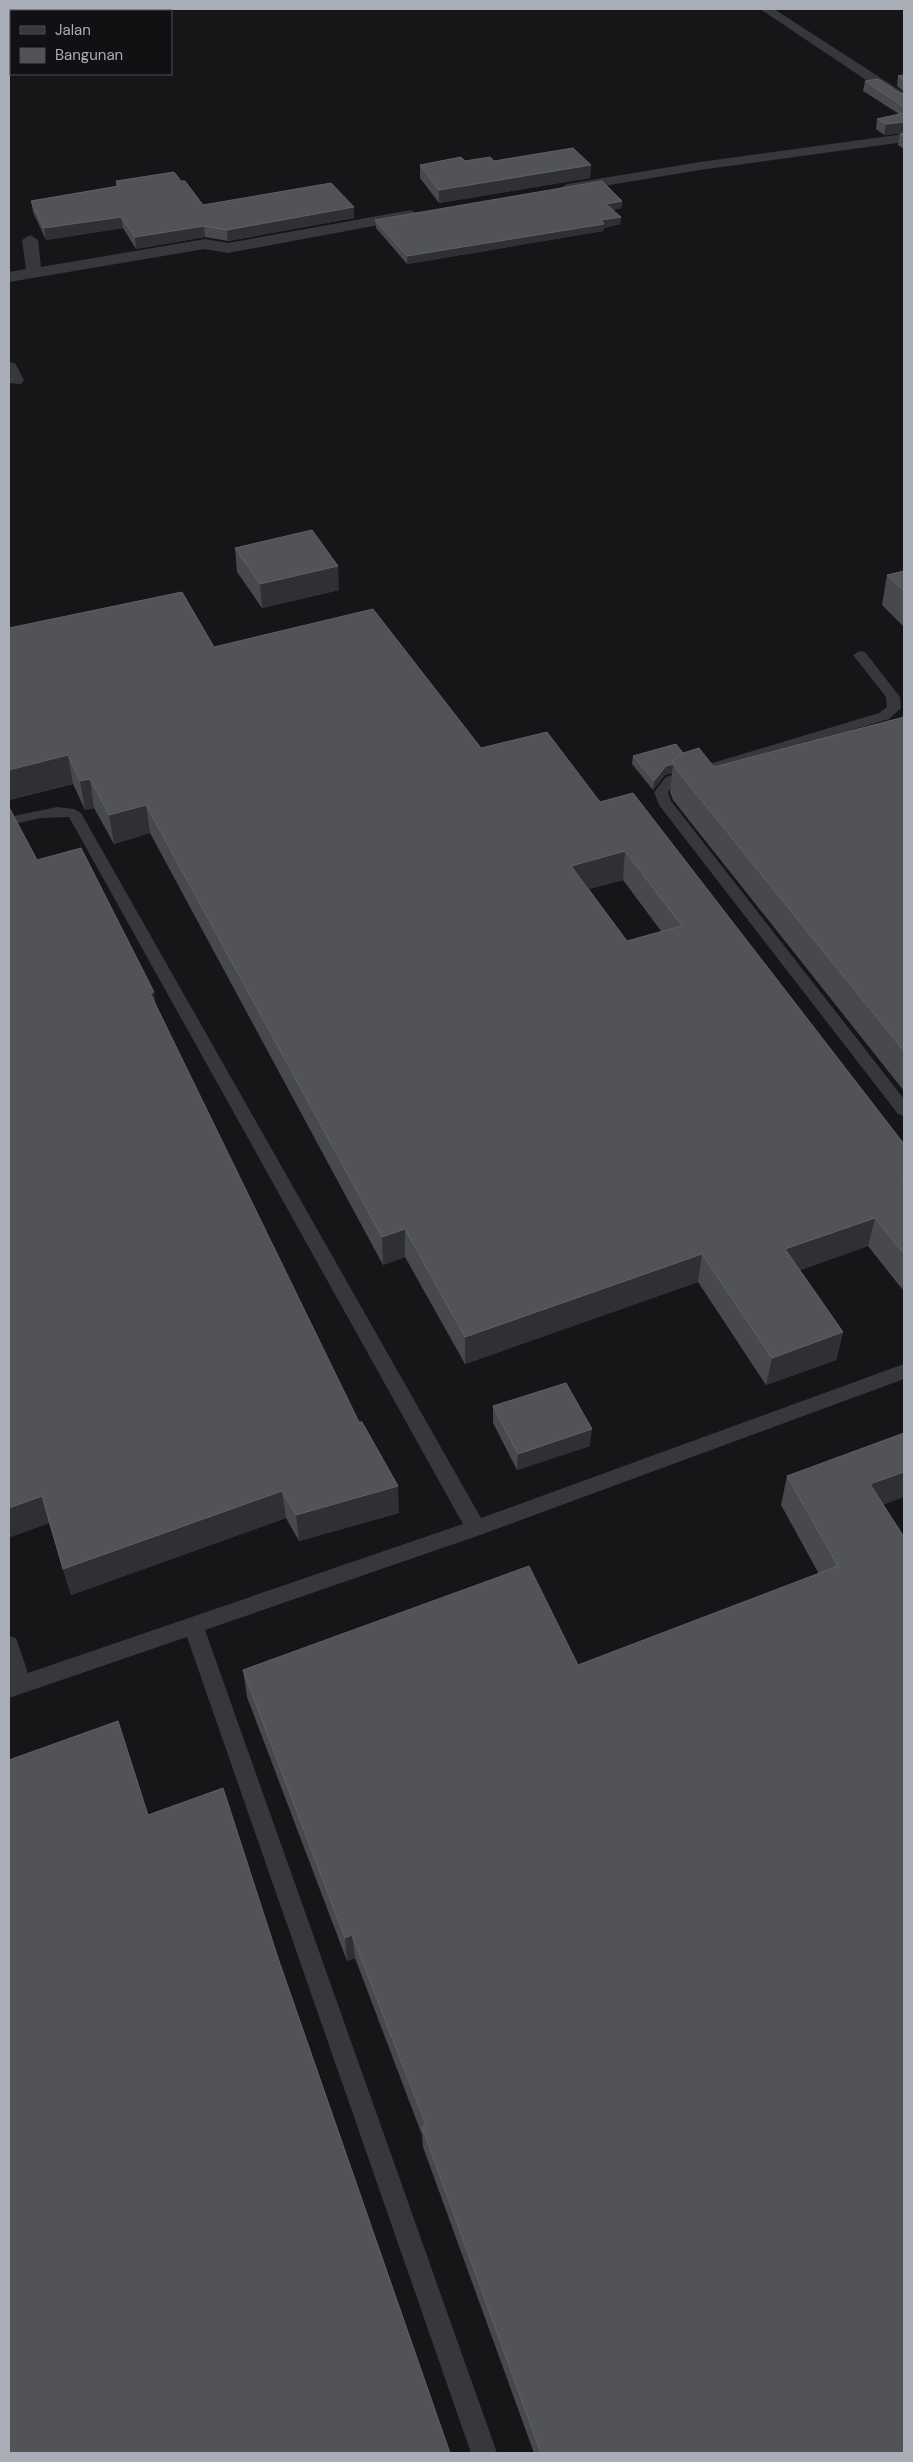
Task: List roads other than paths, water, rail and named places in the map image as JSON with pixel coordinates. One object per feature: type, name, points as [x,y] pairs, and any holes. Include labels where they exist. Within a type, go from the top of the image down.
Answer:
[{"type":"street","points":[[766,9],[904,99]]},
{"type":"street","points":[[557,190],[700,166],[904,138]]},
{"type":"street","points":[[9,277],[205,244],[228,248],[423,212]]},
{"type":"street","points":[[30,240],[34,272]]},
{"type":"lane","points":[[860,655],[893,697],[894,708],[884,716],[671,780],[661,792],[664,802],[904,1110]]},
{"type":"lane","points":[[9,821],[42,812],[74,813],[476,1528]]},
{"type":"lane","points":[[9,1645],[15,1687],[476,1528],[904,1371]]},
{"type":"lane","points":[[193,1625],[484,2453]]}]
